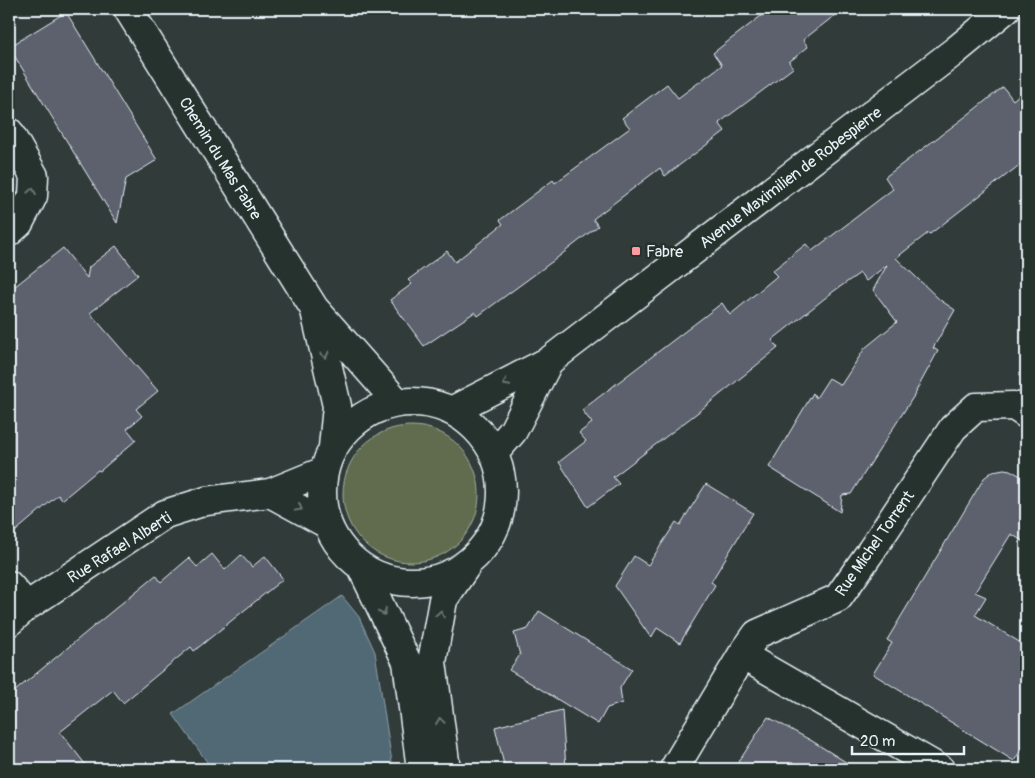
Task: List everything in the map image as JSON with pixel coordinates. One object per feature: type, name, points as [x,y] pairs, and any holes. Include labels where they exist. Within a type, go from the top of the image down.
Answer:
[{"type":"street","name":"Chemin du Mas Fabre","points":[[128,9],[314,308],[397,402]]},
{"type":"street","name":"Avenue Maximilien de Robespierre","points":[[453,410],[549,361],[955,51],[1006,9]]},
{"type":"street","points":[[9,132],[34,176],[33,196],[19,223],[9,232]]},
{"type":"street","name":"Chemin du Mas Fabre","points":[[314,308],[337,406],[322,498],[327,524]]},
{"type":"street","name":"Avenue Maximilien de Robespierre","points":[[494,453],[513,432],[549,361]]},
{"type":"street","points":[[329,459],[350,426],[372,410],[397,402],[426,402],[453,410],[477,428],[494,453],[502,476],[503,501],[497,525],[485,547],[467,564],[443,600],[432,662],[446,769]]},
{"type":"street","name":"Rue Michel Torrent","points":[[674,769],[742,655],[757,634],[838,598],[953,428],[976,407],[1014,406],[1026,414]]},
{"type":"street","name":"Rue Rafael Alberti","points":[[18,614],[164,514],[206,501],[270,493],[329,459]]},
{"type":"street","points":[[270,493],[327,524],[336,541],[348,556],[362,568],[387,580],[415,583],[442,578],[467,564]]},
{"type":"street","points":[[362,568],[407,662],[421,769]]},
{"type":"street","points":[[9,585],[18,614]]},
{"type":"street","points":[[742,655],[940,769]]},
{"type":"green space","points":[[411,426],[437,431],[449,437],[459,446],[468,456],[474,468],[479,494],[474,520],[468,532],[459,542],[449,551],[437,557],[411,562],[385,557],[373,551],[363,542],[354,532],[348,520],[343,494],[348,468],[354,456],[363,446],[373,437],[385,431]]},
{"type":"water","points":[[342,596],[359,617],[375,652],[393,769],[212,769],[173,714]]},
{"type":"building","points":[[770,9],[843,9],[803,40],[808,47],[789,62],[793,68],[719,123],[725,131],[665,176],[660,168],[593,219],[598,226],[553,261],[478,316],[475,312],[424,346],[390,300],[412,284],[408,280],[447,251],[455,262],[503,224],[500,220],[553,180],[555,183],[630,128],[622,118],[667,84],[678,98],[722,65],[713,53]]},
{"type":"building","points":[[66,12],[157,160],[126,179],[117,223],[9,47]]},
{"type":"building","points":[[1003,87],[1013,100],[1026,89],[1026,160],[896,258],[940,300],[955,310],[933,348],[938,351],[917,391],[851,494],[842,495],[840,512],[769,467],[813,393],[816,398],[829,378],[841,385],[865,348],[897,322],[873,290],[887,265],[866,281],[860,273],[772,340],[778,348],[613,477],[619,484],[588,507],[559,462],[586,441],[579,433],[592,423],[582,410],[722,303],[730,315],[777,276],[772,271],[806,244],[812,251],[893,189],[885,177]]},
{"type":"building","points":[[116,246],[138,275],[90,313],[158,391],[136,409],[142,416],[127,429],[136,440],[62,500],[58,495],[9,537],[9,291],[63,248],[87,278],[89,267]]},
{"type":"building","points":[[1010,470],[1026,479],[1026,543],[1011,534],[975,592],[986,597],[975,615],[1026,646],[1026,742],[1014,761],[873,674],[892,643],[887,640],[984,478],[993,471]]},
{"type":"building","points":[[706,484],[753,513],[711,582],[715,585],[680,643],[657,628],[651,638],[615,586],[634,556],[648,565],[676,522],[680,525]]},
{"type":"building","points":[[212,554],[225,570],[241,555],[252,567],[265,556],[283,579],[194,651],[191,647],[123,703],[113,690],[60,732],[89,769],[9,769],[9,696],[156,575],[161,582],[189,558],[197,567]]},
{"type":"building","points":[[539,611],[632,669],[620,688],[622,703],[607,708],[598,724],[509,670],[520,655],[514,633],[528,629]]},
{"type":"building","points":[[562,710],[566,769],[505,769],[495,727]]},
{"type":"building","points":[[768,717],[812,741],[857,769],[734,769]]},
{"type":"place","name":"Fabre","points":[[636,251]]}]
